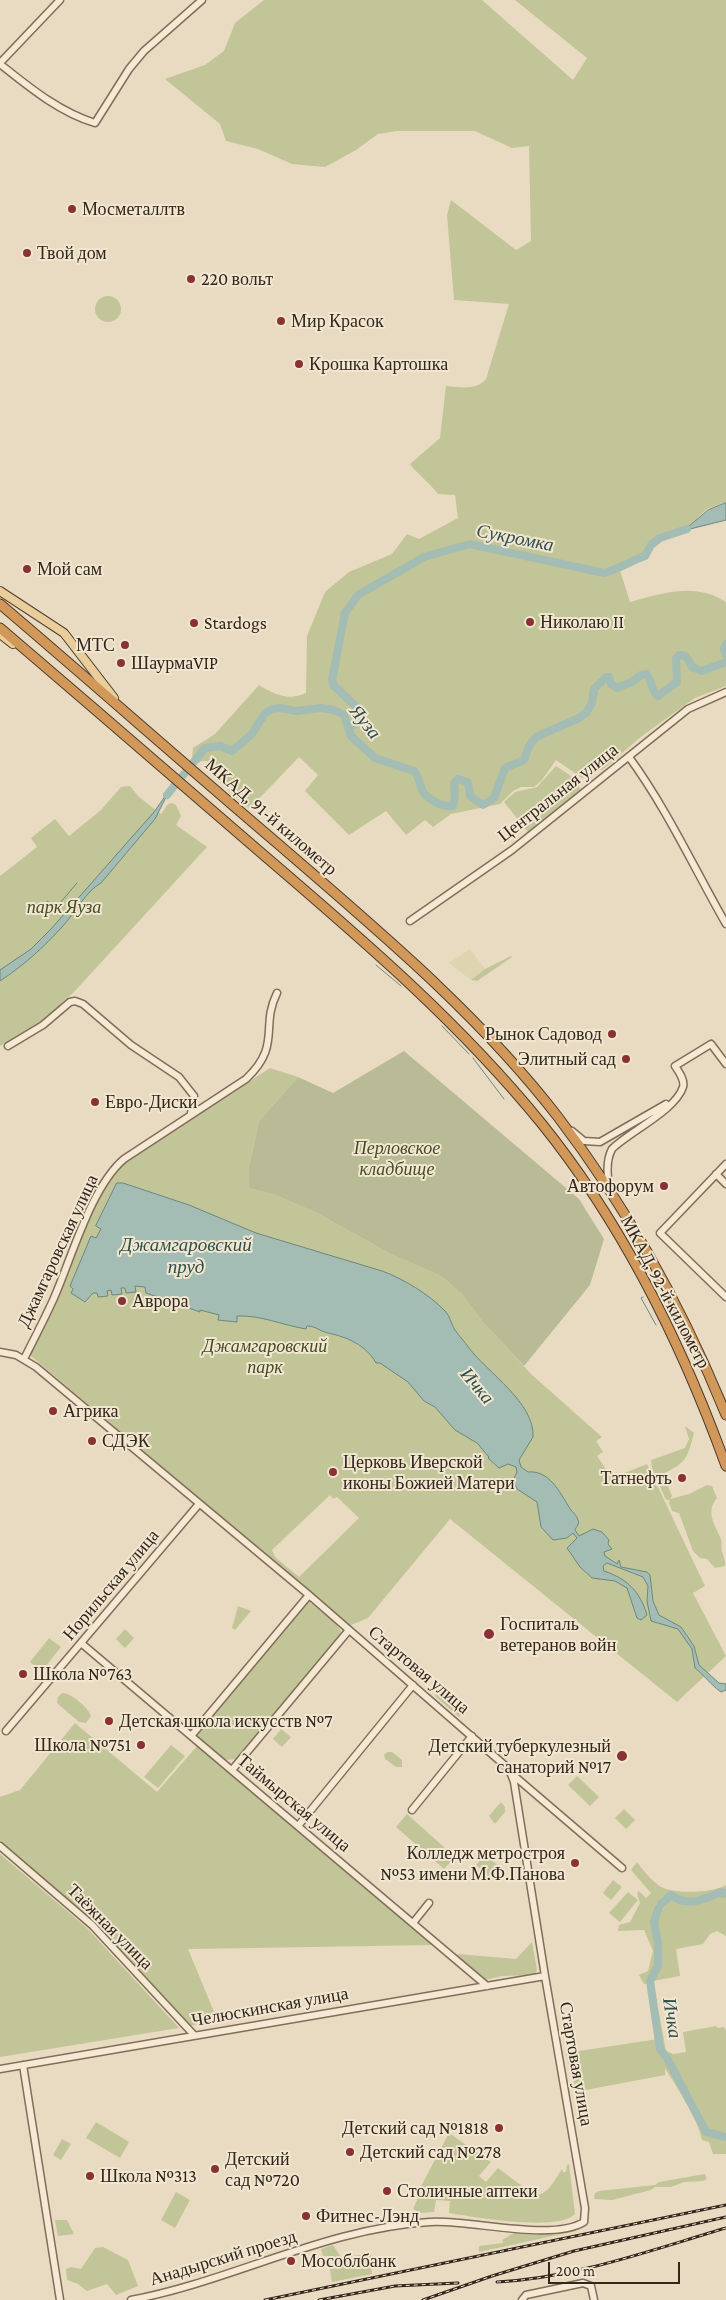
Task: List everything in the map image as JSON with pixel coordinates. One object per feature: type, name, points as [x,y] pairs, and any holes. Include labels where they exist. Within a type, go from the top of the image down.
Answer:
[{"type":"highway","name":"МКАД, 91-й километр","points":[[0,604],[416,966],[512,1062]]},
{"type":"highway","name":"МКАД, 91-й километр","points":[[0,628],[406,980],[499,1074]]},
{"type":"highway","name":"МКАД, 92-й километр","points":[[512,1062],[556,1115],[610,1190],[656,1264],[682,1316],[726,1415]]},
{"type":"highway","name":"МКАД, 92-й километр","points":[[499,1074],[542,1125],[578,1173],[636,1265],[667,1324],[693,1380],[726,1466]]},
{"type":"main road","points":[[0,591],[64,634],[125,712]]},
{"type":"main road","points":[[0,634],[50,670]]},
{"type":"street","points":[[60,0],[0,63],[57,105],[80,118],[95,123],[129,69],[144,51],[202,0]]},
{"type":"street","name":"Центральная улица","points":[[410,921],[512,850],[688,709],[726,692]]},
{"type":"street","points":[[629,757],[666,814],[697,874],[726,924]]},
{"type":"street","name":"Джамгаровская улица","points":[[24,1359],[109,1175],[124,1159],[191,1113],[246,1079],[264,1060],[268,1050],[272,1010],[276,993]]},
{"type":"street","points":[[8,1046],[43,1025],[70,1002],[75,1001],[83,1004],[131,1045],[179,1077],[194,1096],[206,1104]]},
{"type":"street","points":[[610,1190],[607,1171],[609,1154],[612,1149],[672,1102],[684,1086],[675,1066],[711,1044],[726,1064]]},
{"type":"street","points":[[191,1113],[194,1096]]},
{"type":"street","points":[[556,1115],[576,1135],[592,1143],[607,1139],[652,1111],[672,1102]]},
{"type":"street","points":[[726,1164],[660,1233],[726,1297]]},
{"type":"street","points":[[716,1174],[726,1184]]},
{"type":"street","name":"Стартовая улица","points":[[0,1352],[24,1359],[36,1367],[349,1630],[504,1763],[512,1774],[586,2216]]},
{"type":"street","name":"Норильская улица","points":[[6,1731],[199,1504]]},
{"type":"street","points":[[191,1736],[309,1596]]},
{"type":"street","points":[[232,1770],[349,1630]]},
{"type":"street","name":"Таймырская улица","points":[[81,1644],[487,1986]]},
{"type":"street","points":[[298,1826],[413,1685]]},
{"type":"street","points":[[412,1810],[472,1736]]},
{"type":"street","points":[[512,1774],[622,1868]]},
{"type":"street","name":"Таёжная улица","points":[[0,1846],[92,1925],[194,2035]]},
{"type":"street","points":[[413,1924],[429,1903]]},
{"type":"street","name":"Челюскинская улица","points":[[0,2069],[545,1976]]},
{"type":"street","points":[[23,2065],[60,2300]]},
{"type":"street","name":"Анадырский проезд","points":[[131,2300],[163,2293],[327,2242],[395,2227],[439,2221],[540,2230],[578,2225],[584,2222],[586,2216]]},
{"type":"street","points":[[522,2300],[526,2295],[581,2284],[591,2286],[594,2300]]},
{"type":"shaded area","points":[[470,949],[485,969],[471,980],[449,963]]},
{"type":"green space","points":[[264,0],[482,0],[573,80],[587,58],[515,0],[726,0],[726,502],[707,509],[688,527],[665,534],[651,544],[644,554],[628,560],[619,567],[630,602],[655,595],[691,591],[703,592],[726,602],[726,686],[695,698],[642,736],[602,770],[596,770],[588,764],[582,771],[584,777],[582,778],[556,760],[542,780],[534,787],[521,787],[513,791],[500,804],[451,814],[433,827],[425,820],[406,835],[386,811],[349,835],[305,791],[318,775],[299,757],[251,807],[247,807],[209,773],[212,765],[207,761],[199,763],[192,757],[193,748],[215,734],[259,685],[282,696],[294,697],[306,693],[307,636],[325,592],[349,572],[392,554],[407,534],[419,539],[458,518],[455,495],[438,494],[410,464],[440,438],[446,386],[473,387],[486,379],[509,304],[454,300],[447,215],[451,200],[516,250],[531,241],[529,146],[512,148],[475,131],[397,131],[378,134],[356,150],[325,167],[292,164],[258,149],[226,141],[220,124],[165,79],[205,65],[224,51],[235,23]]},
{"type":"green space","points":[[108,296],[117,300],[121,309],[117,318],[108,322],[99,318],[95,309],[99,300]]},
{"type":"green space","points":[[556,766],[577,780],[581,791],[530,833],[504,802],[515,792],[537,787]]},
{"type":"green space","name":"парк Яуза","points":[[130,786],[139,797],[161,814],[168,804],[176,805],[181,816],[176,825],[207,847],[74,992],[42,1021],[0,1046],[0,876],[37,847],[31,838],[55,819],[69,836],[101,810],[121,787]]},
{"type":"green space","points":[[511,956],[477,981],[471,980],[485,969]]},
{"type":"green space","name":"Перловское кладбище","points":[[404,1051],[579,1199],[604,1239],[590,1285],[524,1366],[483,1322],[462,1294],[441,1276],[391,1254],[315,1212],[275,1195],[249,1188],[249,1167],[259,1121],[298,1077],[333,1093]]},
{"type":"green space","name":"Джамгаровский парк","points":[[270,1068],[298,1077],[259,1121],[249,1167],[249,1188],[275,1195],[315,1212],[391,1254],[441,1276],[462,1294],[483,1322],[531,1374],[602,1437],[596,1441],[603,1452],[597,1456],[612,1478],[647,1464],[705,1586],[693,1593],[726,1656],[677,1702],[450,1519],[368,1618],[351,1625],[348,1624],[31,1356],[30,1353],[101,1194],[123,1164]],"holes":[[[330,1495],[333,1499],[337,1497],[359,1518],[299,1577],[275,1557],[272,1550]]]},
{"type":"green space","points":[[685,1426],[694,1433],[690,1449],[682,1463],[663,1474],[672,1496],[670,1499],[689,1494],[707,1485],[712,1486],[717,1498],[713,1503],[711,1513],[721,1539],[725,1566],[715,1568],[707,1559],[700,1558],[693,1551],[679,1513],[672,1511],[669,1503],[670,1500],[666,1500],[652,1468],[651,1460],[685,1448],[689,1439]]},
{"type":"green space","points":[[308,1601],[336,1624],[341,1631],[339,1636],[236,1759],[224,1760],[196,1735]]},
{"type":"green space","points":[[238,1606],[251,1611],[235,1630],[232,1628]]},
{"type":"green space","points":[[125,1629],[134,1638],[125,1648],[116,1639]]},
{"type":"green space","points":[[49,1638],[61,1647],[41,1672],[30,1662]]},
{"type":"green space","points":[[441,1688],[445,1688],[466,1707],[459,1717],[435,1696]]},
{"type":"green space","points":[[62,1693],[74,1698],[89,1712],[91,1716],[86,1723],[79,1722],[57,1703],[58,1697]]},
{"type":"green space","points":[[75,1723],[157,1792],[198,1745],[433,1945],[188,1949],[217,2019],[190,2026],[95,1922],[0,1842],[0,1797],[20,1790]]},
{"type":"green space","points":[[281,1729],[291,1737],[282,1747],[273,1739]]},
{"type":"green space","points":[[171,1745],[185,1756],[158,1788],[144,1777]]},
{"type":"green space","points":[[387,1752],[392,1752],[402,1760],[402,1767],[396,1767],[385,1759],[384,1755]]},
{"type":"green space","points":[[577,1776],[599,1797],[590,1806],[568,1785]]},
{"type":"green space","points":[[501,1802],[505,1807],[505,1812],[495,1824],[489,1816]]},
{"type":"green space","points":[[624,1809],[635,1820],[626,1829],[615,1818]]},
{"type":"green space","points":[[407,1814],[455,1857],[444,1869],[396,1827]]},
{"type":"green space","points":[[0,1854],[87,1928],[179,2028],[0,2057]]},
{"type":"green space","points":[[485,1855],[501,1868],[492,1879],[476,1865]]},
{"type":"green space","points":[[637,1862],[655,1883],[664,1888],[692,1892],[712,1890],[726,1885],[726,1936],[717,1931],[710,1934],[703,1944],[676,1949],[680,1976],[653,1981],[666,2051],[673,2054],[686,2052],[683,2032],[716,2026],[718,2028],[724,2027],[726,2030],[726,2154],[713,2154],[709,2142],[702,2140],[691,2112],[665,2068],[665,2075],[575,2092],[566,2053],[658,2039],[650,1983],[644,1984],[639,1975],[648,1971],[653,1951],[644,1930],[618,1931],[619,1925],[630,1922],[640,1903],[637,1893],[639,1891],[646,1898],[651,1893],[631,1870]]},
{"type":"green space","points":[[613,1880],[622,1887],[611,1900],[603,1893]]},
{"type":"green space","points":[[628,1892],[638,1900],[620,1922],[609,1913]]},
{"type":"green space","points":[[532,1942],[537,1970],[535,1975],[502,1976],[485,1980],[457,1957],[458,1954],[516,1959]]},
{"type":"green space","points":[[96,2122],[129,2142],[120,2158],[86,2138]]},
{"type":"green space","points":[[449,2133],[491,2162],[479,2176],[486,2182],[498,2168],[534,2195],[539,2195],[547,2190],[562,2169],[563,2172],[566,2172],[567,2165],[569,2164],[575,2214],[566,2219],[534,2223],[495,2220],[449,2213],[450,2201],[436,2200],[434,2212],[420,2213],[413,2209],[418,2198],[416,2196]]},
{"type":"green space","points":[[62,2139],[71,2144],[61,2160],[53,2155]]},
{"type":"green space","points":[[705,2174],[707,2179],[703,2181],[684,2182],[671,2187],[655,2187],[651,2190],[612,2200],[594,2199],[595,2193],[599,2191],[655,2185],[659,2182]]},
{"type":"green space","points":[[176,2192],[190,2200],[175,2228],[161,2220]]},
{"type":"green space","points":[[55,2220],[67,2220],[74,2234],[58,2236]]},
{"type":"green space","points":[[576,2229],[576,2231],[479,2252],[479,2246],[503,2243],[502,2240],[514,2233]]},
{"type":"green space","points":[[333,2245],[341,2257],[371,2254],[372,2274],[332,2282],[329,2265],[334,2263],[332,2256],[323,2256],[321,2249]]},
{"type":"green space","points":[[103,2247],[128,2260],[138,2286],[116,2295],[107,2284],[87,2291],[78,2284],[67,2280],[66,2269],[71,2267],[81,2269],[95,2248]]},
{"type":"water","points":[[726,503],[726,520],[678,532],[688,527],[708,510]]},
{"type":"water","points":[[172,787],[175,790],[165,799],[155,819],[62,927],[33,956],[0,981],[0,970],[31,949],[51,929],[154,812]]},
{"type":"water","name":"Джамгаровский пруд","points":[[117,1183],[123,1183],[189,1205],[256,1233],[382,1271],[415,1288],[438,1304],[448,1314],[455,1330],[477,1358],[509,1389],[527,1412],[532,1424],[533,1437],[519,1460],[521,1467],[528,1472],[542,1474],[553,1483],[577,1518],[579,1523],[575,1530],[579,1536],[593,1529],[602,1532],[609,1540],[608,1544],[612,1549],[604,1552],[605,1556],[617,1564],[619,1560],[621,1567],[647,1572],[650,1575],[653,1601],[659,1615],[681,1627],[694,1646],[699,1665],[719,1683],[726,1684],[726,1690],[721,1692],[695,1668],[692,1649],[678,1629],[651,1621],[647,1601],[648,1586],[643,1577],[607,1563],[603,1566],[604,1571],[626,1582],[637,1593],[647,1615],[641,1620],[637,1618],[627,1588],[615,1581],[592,1578],[580,1567],[567,1548],[577,1538],[573,1533],[567,1538],[553,1540],[541,1527],[537,1502],[517,1489],[513,1480],[517,1472],[516,1467],[508,1464],[499,1468],[488,1458],[477,1443],[455,1430],[435,1407],[424,1401],[408,1382],[380,1363],[376,1363],[367,1351],[355,1343],[310,1326],[307,1326],[306,1329],[246,1316],[237,1316],[237,1322],[218,1320],[219,1315],[200,1310],[200,1312],[146,1293],[145,1287],[135,1286],[136,1292],[126,1293],[125,1288],[121,1288],[122,1294],[112,1295],[111,1290],[107,1291],[108,1296],[98,1297],[97,1293],[93,1293],[85,1302],[71,1293],[73,1289],[70,1286],[91,1236],[96,1238],[101,1229],[96,1226]]},
{"type":"waterway","name":"Сукромка","points":[[348,728],[358,722],[361,711],[334,686],[332,680],[345,613],[358,595],[424,557],[470,544],[604,573],[645,556],[651,545],[660,538],[687,529]]},
{"type":"waterway","name":"Яуза","points":[[726,644],[724,649],[726,655]]},
{"type":"waterway","name":"Яуза","points":[[167,795],[205,748],[220,746],[232,751],[252,734],[265,713],[280,708],[296,711],[322,708],[334,710],[344,715],[351,736],[375,758],[414,771],[424,793],[433,801],[441,805],[453,806],[455,797],[454,783],[458,779],[468,782],[470,796],[483,805],[494,798],[505,768],[524,760],[529,746],[536,737],[586,713],[592,703],[594,689],[606,677],[609,677],[611,684],[617,688],[646,674],[658,696],[677,682],[676,659],[679,655],[686,656],[692,667],[702,671],[726,662]]},
{"type":"waterway","points":[[47,901],[54,906],[60,903],[77,883]]},
{"type":"waterway","points":[[376,965],[401,986]]},
{"type":"waterway","points":[[442,1026],[469,1054]]},
{"type":"waterway","points":[[473,1058],[504,1099]]},
{"type":"waterway","points":[[643,1297],[641,1298],[656,1325]]},
{"type":"waterway","name":"Ичка","points":[[661,1904],[671,1895],[677,1899],[690,1902],[721,1892],[723,1894],[726,1893]]},
{"type":"waterway","name":"Ичка","points":[[658,1909],[654,1922],[658,1943],[658,1966],[650,1981],[660,2049],[667,2058],[706,2132],[726,2137]]},
{"type":"railway","points":[[265,2300],[726,2205]]},
{"type":"railway","points":[[423,2300],[492,2276],[574,2251],[726,2217]]},
{"type":"railway","points":[[497,2282],[555,2275],[584,2269],[726,2228]]},
{"type":"railway","points":[[319,2300],[395,2286],[458,2283]]},
{"type":"place","name":"Мосметаллтв","points":[[72,209]]},
{"type":"place","name":"Твой дом","points":[[27,253]]},
{"type":"place","name":"220 вольт","points":[[191,279]]},
{"type":"place","name":"Мир Красок","points":[[281,321]]},
{"type":"place","name":"Крошка Картошка","points":[[299,364]]},
{"type":"place","name":"Мой сам","points":[[27,569]]},
{"type":"place","name":"Николаю II","points":[[530,622]]},
{"type":"place","name":"Stardogs","points":[[194,623]]},
{"type":"place","name":"МТС","points":[[125,645]]},
{"type":"place","name":"ШаурмаVIP","points":[[121,663]]},
{"type":"place","name":"Рынок Садовод","points":[[612,1034]]},
{"type":"place","name":"Элитный сад","points":[[626,1059]]},
{"type":"place","name":"Евро-Диски","points":[[95,1102]]},
{"type":"place","name":"Автофорум","points":[[664,1186]]},
{"type":"place","name":"Аврора","points":[[122,1301]]},
{"type":"place","name":"Агрика","points":[[53,1411]]},
{"type":"place","name":"СДЭК","points":[[92,1441]]},
{"type":"place","name":"Церковь Иверской иконы Божией Матери","points":[[333,1472]]},
{"type":"place","name":"Татнефть","points":[[682,1478]]},
{"type":"place","name":"Госпиталь ветеранов войн","points":[[489,1634]]},
{"type":"place","name":"Школа №763","points":[[23,1674]]},
{"type":"place","name":"Детская школа искусств №7","points":[[109,1721]]},
{"type":"place","name":"Школа №751","points":[[141,1745]]},
{"type":"place","name":"Детский туберкулезный санаторий №17","points":[[622,1756]]},
{"type":"place","name":"Колледж метростроя №53 имени М.Ф.Панова","points":[[575,1863]]},
{"type":"place","name":"Детский сад №1818","points":[[499,2128]]},
{"type":"place","name":"Детский сад №278","points":[[350,2152]]},
{"type":"place","name":"Детский сад №720","points":[[215,2169]]},
{"type":"place","name":"Школа №313","points":[[90,2176]]},
{"type":"place","name":"Столичные аптеки","points":[[387,2191]]},
{"type":"place","name":"Фитнес-Лэнд","points":[[306,2216]]},
{"type":"place","name":"Мособлбанк","points":[[291,2261]]}]
